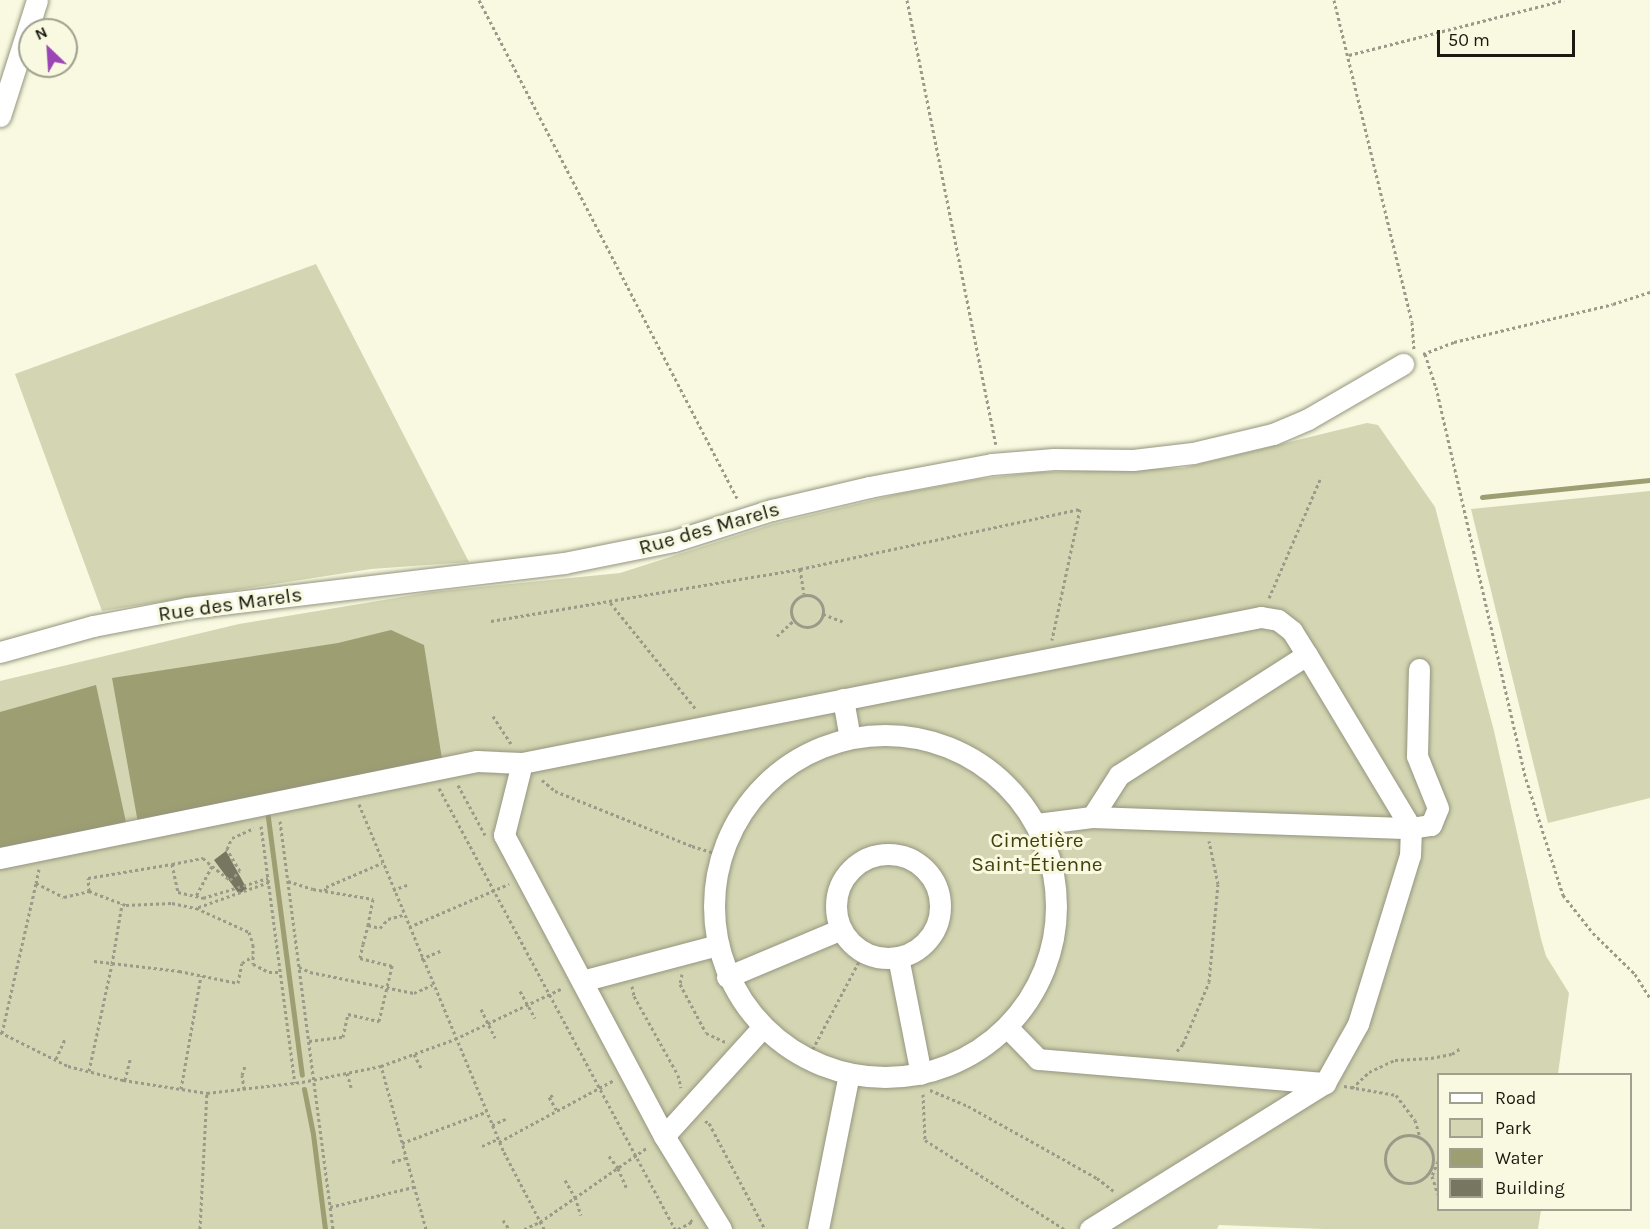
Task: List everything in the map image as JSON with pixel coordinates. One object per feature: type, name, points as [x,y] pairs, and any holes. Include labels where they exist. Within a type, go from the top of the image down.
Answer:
[{"type":"street","points":[[0,116],[37,0]]},
{"type":"street","name":"Rue des Marels","points":[[0,652],[93,626],[187,608],[564,563],[674,541],[747,518],[869,487],[997,464],[1054,459],[1133,460],[1193,453],[1273,434],[1308,419],[1402,364]]},
{"type":"street","points":[[0,858],[44,847],[266,810],[352,786],[477,761],[522,763],[1262,617],[1278,620],[1307,656],[1411,828],[1410,855],[1358,1024],[1325,1083],[1090,1229]]},
{"type":"street","points":[[1092,818],[1119,774],[1307,656]]},
{"type":"street","points":[[1037,824],[1092,818],[1411,828],[1431,825],[1438,808],[1416,756],[1419,669]]},
{"type":"street","points":[[843,699],[850,737]]},
{"type":"street","points":[[906,735],[958,750],[1004,781],[1037,824],[1055,876],[1056,931],[1039,983],[1007,1027],[968,1057],[921,1074],[885,1078],[849,1074],[807,1060],[763,1028],[740,999],[727,977],[717,945],[713,890],[727,837],[757,791],[799,757],[850,737],[906,735]]},
{"type":"street","points":[[522,763],[504,835],[664,1136],[721,1229]]},
{"type":"street","points":[[897,854],[923,867],[932,878],[938,891],[939,913],[932,933],[923,944],[898,957],[875,956],[864,952],[847,939],[841,929],[836,916],[836,901],[846,875],[856,864],[876,855],[897,854]]},
{"type":"street","points":[[727,977],[841,929]]},
{"type":"street","points":[[582,981],[717,945]]},
{"type":"street","points":[[898,957],[921,1074]]},
{"type":"street","points":[[1007,1027],[1038,1059],[1325,1083]]},
{"type":"street","points":[[664,1136],[763,1028]]},
{"type":"street","points":[[818,1229],[849,1074]]},
{"type":"path","points":[[479,0],[747,518]]},
{"type":"path","points":[[907,0],[993,430],[997,464]]},
{"type":"path","points":[[1334,0],[1412,322],[1414,357],[1454,342],[1613,304],[1650,292]]},
{"type":"path","points":[[1348,55],[1564,0]]},
{"type":"path","points":[[1425,354],[1436,387],[1526,778],[1563,895],[1593,933],[1635,974],[1650,998]]},
{"type":"path","points":[[1262,617],[1321,477]]},
{"type":"path","points":[[491,621],[800,569],[1080,509],[1048,659]]},
{"type":"path","points":[[800,569],[804,595]]},
{"type":"path","points":[[804,595],[819,599],[823,614]]},
{"type":"path","points":[[804,595],[792,605],[794,620],[802,626],[813,626],[823,614]]},
{"type":"path","points":[[609,601],[710,726]]},
{"type":"path","points":[[823,614],[844,622]]},
{"type":"path","points":[[777,636],[794,620]]},
{"type":"path","points":[[494,716],[522,763],[555,791],[692,846],[722,855]]},
{"type":"path","points":[[452,766],[458,785],[490,844]]},
{"type":"path","points":[[429,770],[675,1229]]},
{"type":"path","points":[[352,786],[403,915],[486,1112],[544,1229]]},
{"type":"path","points":[[89,891],[88,878],[203,858],[230,880],[240,871],[227,849],[232,838],[266,810]]},
{"type":"path","points":[[266,810],[268,880],[295,1083]]},
{"type":"path","points":[[266,810],[288,881],[333,1229]]},
{"type":"path","points":[[1163,1069],[1183,1044],[1209,982],[1218,884],[1205,821]]},
{"type":"path","points":[[44,847],[1,1033],[56,1059],[89,1071],[125,1080],[207,1093],[315,1080],[381,1066],[455,1039],[549,994],[582,981]]},
{"type":"path","points":[[325,891],[326,887],[382,863]]},
{"type":"path","points":[[172,864],[178,892],[203,898],[268,880]]},
{"type":"path","points":[[196,896],[212,866]]},
{"type":"path","points":[[409,927],[511,883],[506,873]]},
{"type":"path","points":[[196,908],[268,880]]},
{"type":"path","points":[[288,881],[325,891],[373,899],[360,958],[392,966],[379,1022],[348,1014],[343,1037],[309,1041]]},
{"type":"path","points":[[36,883],[64,897],[89,891],[122,904],[172,903],[196,908],[249,932],[253,964],[270,972],[280,972]]},
{"type":"path","points":[[393,890],[407,885]]},
{"type":"path","points":[[89,1071],[112,964],[122,904]]},
{"type":"path","points":[[368,925],[380,928],[388,919],[403,915]]},
{"type":"path","points":[[422,959],[442,950]]},
{"type":"path","points":[[807,1060],[864,952]]},
{"type":"path","points":[[685,953],[680,984],[706,1033],[744,1048]]},
{"type":"path","points":[[94,961],[238,983],[242,963],[253,956]]},
{"type":"path","points":[[299,967],[310,972],[414,993],[432,985]]},
{"type":"path","points":[[181,1089],[201,976]]},
{"type":"path","points":[[520,991],[535,1018]]},
{"type":"path","points":[[481,1009],[495,1038]]},
{"type":"path","points":[[56,1059],[64,1039]]},
{"type":"path","points":[[1352,1088],[1369,1072],[1395,1060],[1431,1058],[1452,1054],[1461,1048]]},
{"type":"path","points":[[414,1054],[421,1068]]},
{"type":"path","points":[[125,1080],[130,1060]]},
{"type":"path","points":[[244,1089],[242,1075],[245,1066]]},
{"type":"path","points":[[381,1066],[426,1229]]},
{"type":"path","points":[[347,1073],[351,1087]]},
{"type":"path","points":[[482,1146],[557,1111],[616,1079]]},
{"type":"path","points":[[1325,1083],[1396,1095],[1415,1120],[1420,1137],[1431,1148],[1433,1165]]},
{"type":"path","points":[[1064,1229],[925,1140],[922,1088],[968,1106],[1097,1178],[1130,1204]]},
{"type":"path","points":[[200,1229],[207,1093]]},
{"type":"path","points":[[553,1095],[549,1097],[557,1111]]},
{"type":"path","points":[[402,1143],[486,1112]]},
{"type":"path","points":[[492,1125],[508,1118]]},
{"type":"path","points":[[1420,1137],[1404,1135],[1390,1143],[1384,1157],[1388,1172],[1401,1182],[1408,1183],[1424,1178],[1437,1162]]},
{"type":"path","points":[[524,1229],[540,1222],[664,1136]]},
{"type":"path","points":[[609,1156],[618,1168],[626,1186]]},
{"type":"path","points":[[392,1162],[406,1158]]},
{"type":"path","points":[[1437,1164],[1432,1176],[1437,1191]]},
{"type":"path","points":[[565,1180],[575,1197],[581,1215]]},
{"type":"path","points":[[330,1207],[414,1187]]},
{"type":"path","points":[[503,1220],[509,1229]]},
{"type":"green space","points":[[316,264],[469,562],[371,569],[102,611],[15,374]]},
{"type":"green space","name":"Cimetière Saint-Étienne","points":[[1367,423],[1378,425],[1435,507],[1494,731],[1541,939],[1546,956],[1569,993],[1558,1073],[1437,1073],[1437,1211],[1541,1211],[1538,1229],[1324,1229],[1219,1225],[1217,1229],[0,1229],[0,681],[239,624],[432,592],[620,573],[773,524],[898,494],[979,479],[1040,472],[1183,468]]},
{"type":"green space","points":[[1650,491],[1650,798],[1548,823],[1471,509]]},
{"type":"water","points":[[391,630],[424,645],[442,759],[138,823],[112,678],[338,643]]},
{"type":"water","points":[[96,685],[126,822],[0,849],[0,712]]},
{"type":"building","points":[[226,851],[247,889],[239,894],[214,860]]},
{"type":"waterway","points":[[1482,497],[1650,480]]},
{"type":"waterway","points":[[267,810],[302,1075]]},
{"type":"waterway","points":[[304,1089],[313,1134],[325,1229]]}]
